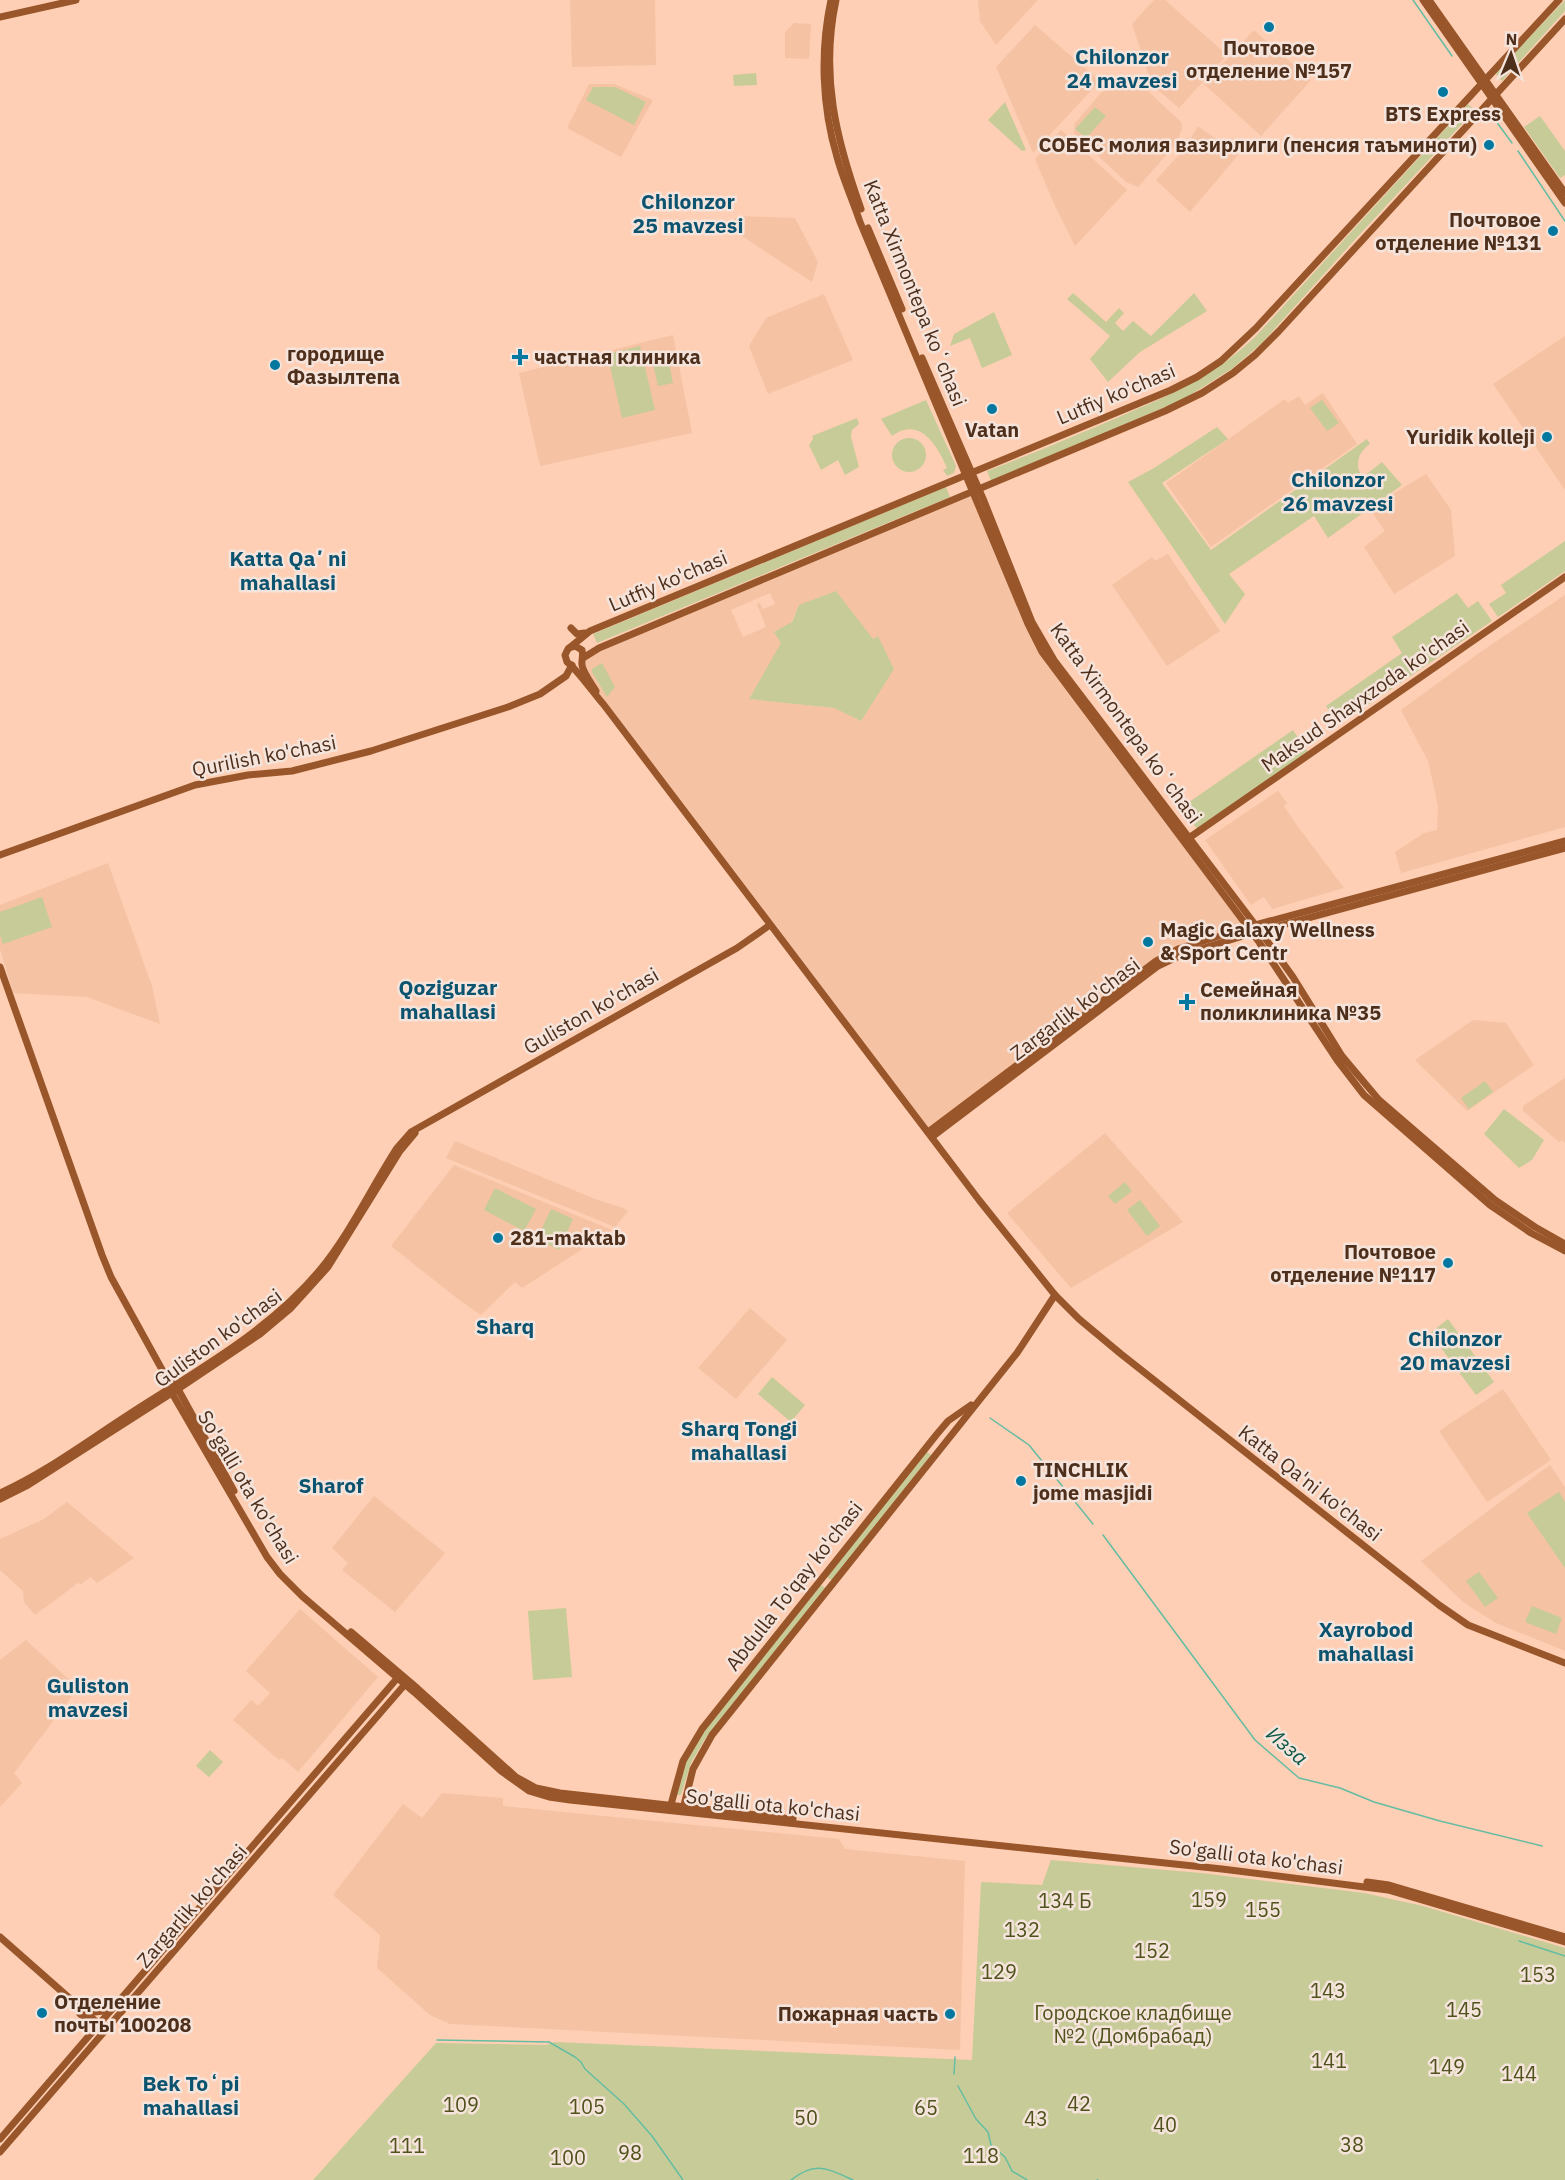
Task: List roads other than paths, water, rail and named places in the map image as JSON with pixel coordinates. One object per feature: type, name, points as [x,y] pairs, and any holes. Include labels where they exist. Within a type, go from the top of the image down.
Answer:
[{"type":"main road","points":[[0,17],[76,0]]},
{"type":"main road","name":"Katta Xirmontepa koʻchasi","points":[[831,0],[827,28],[825,93],[829,125],[837,157],[860,222],[968,473]]},
{"type":"main road","name":"Katta Xirmontepa koʻchasi","points":[[836,0],[832,30],[830,92],[842,155],[865,221],[1028,624],[1042,652],[1293,977],[1342,1056],[1379,1101],[1495,1200],[1565,1244]]},
{"type":"main road","points":[[1423,0],[1483,81]]},
{"type":"main road","points":[[1429,0],[1565,203]]},
{"type":"main road","name":"Lutfiy ko'chasi","points":[[569,648],[585,633],[1171,390],[1197,377],[1221,361],[1256,328],[1559,0]]},
{"type":"main road","name":"Lutfiy ko'chasi","points":[[582,660],[599,648],[975,490],[1104,439],[1202,393],[1233,373],[1279,331],[1565,19]]},
{"type":"main road","points":[[1493,96],[1565,193]]},
{"type":"main road","name":"Maksud Shayxzoda ko'chasi","points":[[1187,840],[1565,577]]},
{"type":"main road","points":[[571,628],[577,634],[585,633]]},
{"type":"main road","points":[[573,646],[583,652],[582,660],[604,705],[565,658],[565,653],[569,648],[573,646]]},
{"type":"main road","points":[[572,665],[582,660]]},
{"type":"main road","name":"Qurilish ko'chasi","points":[[566,676],[572,665]]},
{"type":"main road","name":"Qurilish ko'chasi","points":[[0,855],[195,785],[248,775],[292,771],[371,751],[508,707],[540,694],[566,676],[578,674]]},
{"type":"main road","name":"Katta Qa'ni ko'chasi","points":[[604,705],[993,1218],[1071,1312],[1439,1605],[1468,1625],[1565,1663]]},
{"type":"main road","name":"Zargarlik ko'chasi","points":[[930,1135],[1158,966],[1181,955],[1254,929],[1565,841]]},
{"type":"main road","name":"Zargarlik ko'chasi","points":[[1254,929],[1565,848]]},
{"type":"main road","name":"Guliston ko'chasi","points":[[0,1499],[28,1485],[173,1389],[268,1322],[319,1271],[406,1136],[415,1129],[737,948],[771,925]]},
{"type":"main road","name":"Katta Xirmontepa koʻchasi","points":[[1254,929],[1350,1078],[1374,1106],[1491,1205],[1542,1240],[1565,1251]]},
{"type":"main road","name":"So'galli ota ko'chasi","points":[[0,967],[111,1277],[173,1389],[277,1563],[305,1593],[407,1682],[501,1771],[530,1791],[570,1800],[683,1809],[1389,1885],[1565,1936]]},
{"type":"main road","name":"Guliston ko'chasi","points":[[0,1493],[45,1468],[260,1334],[301,1298],[333,1260],[400,1151],[412,1136],[427,1124]]},
{"type":"main road","name":"Abdulla To'qay ko'chasi","points":[[683,1809],[695,1765],[712,1735],[1020,1348],[1055,1294]]},
{"type":"main road","name":"Abdulla To'qay ko'chasi","points":[[670,1808],[683,1761],[695,1738],[948,1421],[976,1402]]},
{"type":"main road","points":[[927,1447],[933,1448],[936,1454]]},
{"type":"main road","points":[[822,1578],[831,1585]]},
{"type":"main road","name":"Zargarlik ko'chasi","points":[[0,2139],[399,1676]]},
{"type":"main road","name":"Zargarlik ko'chasi","points":[[0,2152],[407,1682]]},
{"type":"main road","points":[[673,1795],[678,1799],[685,1797]]},
{"type":"main road","name":"So'galli ota ko'chasi","points":[[683,1809],[1222,1869],[1388,1890],[1565,1942]]},
{"type":"main road","points":[[268,1828],[276,1834]]},
{"type":"main road","points":[[238,1863],[245,1869]]},
{"type":"main road","points":[[0,1936],[87,2013],[98,2026]]},
{"type":"main road","points":[[0,1942],[105,2031]]},
{"type":"main road","points":[[136,1982],[143,1988]]},
{"type":"main road","points":[[87,2013],[113,2009]]},
{"type":"waterway","points":[[1413,0],[1452,56]]},
{"type":"waterway","points":[[1493,117],[1512,143]]},
{"type":"waterway","points":[[1518,151],[1565,221]]},
{"type":"waterway","name":"Изза","points":[[990,1418],[1029,1445],[1093,1524]]},
{"type":"waterway","name":"Изза","points":[[1103,1535],[1255,1740],[1299,1778],[1340,1788],[1374,1802],[1440,1821],[1542,1846]]},
{"type":"waterway","points":[[1519,1941],[1565,1956]]},
{"type":"waterway","points":[[437,2040],[549,2042],[575,2057],[624,2104],[652,2136],[683,2180]]},
{"type":"waterway","points":[[954,2074],[955,2057]]},
{"type":"waterway","points":[[958,2086],[976,2119],[988,2132],[991,2145],[1005,2157],[1012,2171],[1027,2180]]},
{"type":"waterway","points":[[791,2180],[814,2168],[835,2172],[853,2180]]},
{"type":"place","name":"Почтовое отделение №157","points":[[1269,27]]},
{"type":"place","name":"BTS Express","points":[[1443,92]]},
{"type":"place","name":"СОБЕС молия вазирлиги (пенсия таъминоти)","points":[[1489,145]]},
{"type":"place","name":"Почтовое отделение №131","points":[[1553,231]]},
{"type":"place","name":"частная клиника","points":[[520,357]]},
{"type":"place","name":"городище Фазылтепа","points":[[275,365]]},
{"type":"place","name":"Vatan","points":[[992,409]]},
{"type":"place","name":"Yuridik kolleji","points":[[1547,437]]},
{"type":"place","name":"Magic Galaxy Wellness & Sport Centr","points":[[1148,942]]},
{"type":"place","name":"Семейная поликлиника №35","points":[[1187,1002]]},
{"type":"place","name":"281-maktab","points":[[498,1238]]},
{"type":"place","name":"Почтовое отделение №117","points":[[1448,1263]]},
{"type":"place","name":"TINCHLIK jome masjidi","points":[[1021,1481]]},
{"type":"place","name":"Отделение почты 100208","points":[[42,2013]]},
{"type":"place","name":"Пожарная часть","points":[[950,2014]]},
{"type":"district","name":"Chilonzor 24 mavzesi","points":[[1122,69]]},
{"type":"district","name":"Chilonzor 25 mavzesi","points":[[688,214]]},
{"type":"district","name":"Chilonzor 26 mavzesi","points":[[1338,492]]},
{"type":"district","name":"Katta Qaʼni mahallasi","points":[[288,571]]},
{"type":"district","name":"Qoziguzar mahallasi","points":[[448,1000]]},
{"type":"district","name":"Sharq","points":[[505,1327]]},
{"type":"district","name":"Chilonzor 20 mavzesi","points":[[1455,1351]]},
{"type":"district","name":"Sharq Tongi mahallasi","points":[[739,1441]]},
{"type":"district","name":"Sharof","points":[[331,1486]]},
{"type":"district","name":"Xayrobod mahallasi","points":[[1366,1642]]},
{"type":"district","name":"Guliston mavzesi","points":[[88,1698]]},
{"type":"district","name":"Bek Toʻpi mahallasi","points":[[191,2096]]},
{"type":"park label","name":"159","points":[[1209,1900]]},
{"type":"park label","name":"134 Б","points":[[1065,1901]]},
{"type":"park label","name":"155","points":[[1263,1910]]},
{"type":"park label","name":"132","points":[[1022,1930]]},
{"type":"park label","name":"152","points":[[1152,1951]]},
{"type":"park label","name":"129","points":[[999,1972]]},
{"type":"park label","name":"153","points":[[1538,1975]]},
{"type":"park label","name":"143","points":[[1328,1991]]},
{"type":"park label","name":"145","points":[[1464,2010]]},
{"type":"park label","name":"Городское кладбище №2 (Домбрабад)","points":[[1133,2024]]},
{"type":"park label","name":"141","points":[[1329,2061]]},
{"type":"park label","name":"149","points":[[1447,2067]]},
{"type":"park label","name":"144","points":[[1519,2074]]},
{"type":"park label","name":"42","points":[[1079,2104]]},
{"type":"park label","name":"109","points":[[461,2105]]},
{"type":"park label","name":"105","points":[[587,2107]]},
{"type":"park label","name":"65","points":[[926,2108]]},
{"type":"park label","name":"50","points":[[806,2118]]},
{"type":"park label","name":"43","points":[[1036,2119]]},
{"type":"park label","name":"40","points":[[1165,2125]]},
{"type":"park label","name":"38","points":[[1352,2145]]},
{"type":"park label","name":"111","points":[[407,2146]]},
{"type":"park label","name":"98","points":[[630,2153]]},
{"type":"park label","name":"118","points":[[981,2156]]},
{"type":"park label","name":"100","points":[[568,2158]]}]
